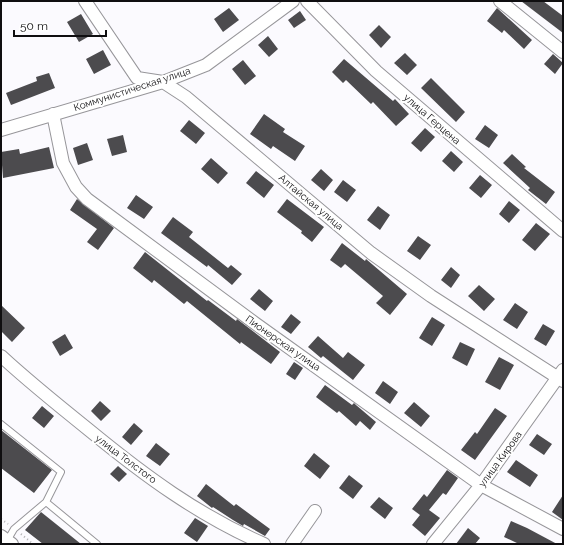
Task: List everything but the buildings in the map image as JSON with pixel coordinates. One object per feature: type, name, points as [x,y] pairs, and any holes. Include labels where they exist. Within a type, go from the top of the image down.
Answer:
[{"type":"street","name":"Алтайская улица","points":[[85,1],[137,78],[162,82],[186,97],[371,253],[431,296],[561,377]]},
{"type":"street","name":"Коммунистическая улица","points":[[1,130],[162,82],[206,65],[293,1]]},
{"type":"street","name":"улица Герцена","points":[[307,1],[376,71],[563,231]]},
{"type":"street","points":[[500,1],[563,52]]},
{"type":"street","name":"Пионерская улица","points":[[53,114],[63,163],[76,187],[87,199],[256,324],[481,485],[563,529]]},
{"type":"street","name":"улица Толстого","points":[[1,356],[32,384],[116,452],[185,503],[239,533],[264,544]]},
{"type":"street","name":"улица Кирова","points":[[433,544],[481,485],[561,377]]},
{"type":"street","points":[[292,544],[315,511]]},
{"type":"lane","points":[[1,424],[61,472],[46,502],[14,529],[6,541]]},
{"type":"lane","points":[[46,502],[97,544]]}]
